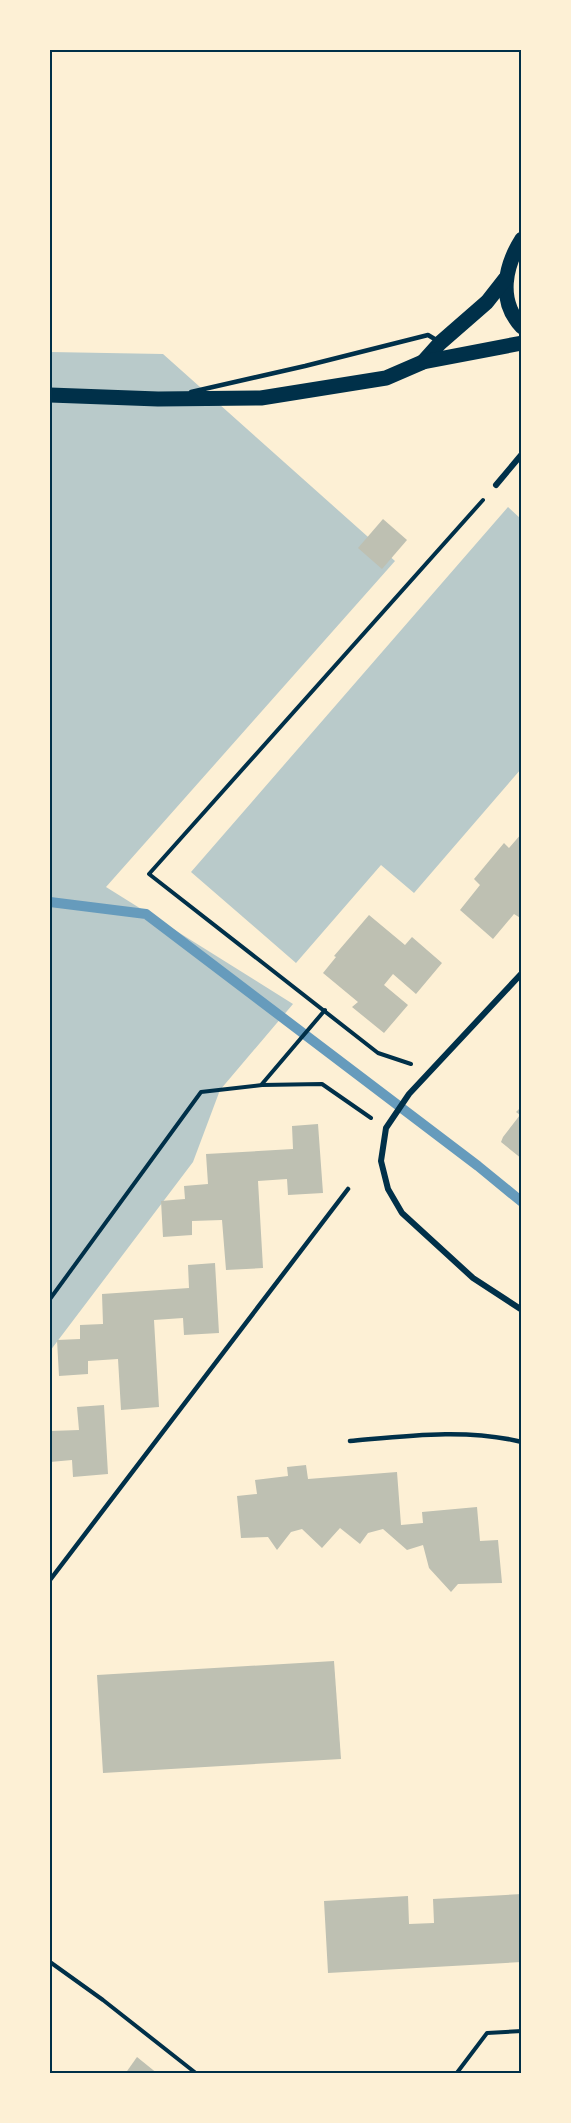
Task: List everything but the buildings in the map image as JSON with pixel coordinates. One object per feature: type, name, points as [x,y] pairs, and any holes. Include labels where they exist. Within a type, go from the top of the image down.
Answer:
[{"type":"main road","points":[[522,239],[510,257],[505,279],[508,302],[522,327]]},
{"type":"main road","points":[[423,362],[440,343],[488,302],[505,279]]},
{"type":"main road","points":[[50,395],[158,399],[261,398],[387,378],[423,362],[522,343]]},
{"type":"street","points":[[496,485],[522,454]]},
{"type":"street","points":[[522,973],[408,1094],[386,1128],[381,1161],[388,1189],[402,1214],[473,1278],[522,1310]]},
{"type":"lane","points":[[158,399],[428,335],[440,343]]},
{"type":"lane","points":[[50,1580],[348,1189]]},
{"type":"lane","points":[[350,1441],[430,1434],[500,1437],[522,1442]]},
{"type":"path","points":[[429,1070],[378,1053],[149,874],[496,485]]},
{"type":"path","points":[[262,1085],[325,1010]]},
{"type":"path","points":[[50,1299],[201,1092],[262,1085],[322,1084],[386,1128]]},
{"type":"path","points":[[50,1962],[197,2073]]},
{"type":"path","points":[[456,2073],[488,2033],[522,2031]]},
{"type":"shaded area","points":[[50,352],[163,354],[395,561],[106,887],[293,1004],[220,1090],[193,1162],[50,1351]]},
{"type":"shaded area","points":[[508,507],[521,519],[521,769],[414,893],[381,865],[296,963],[191,872]]},
{"type":"waterway","points":[[50,902],[146,914],[478,1166],[522,1202]]}]
